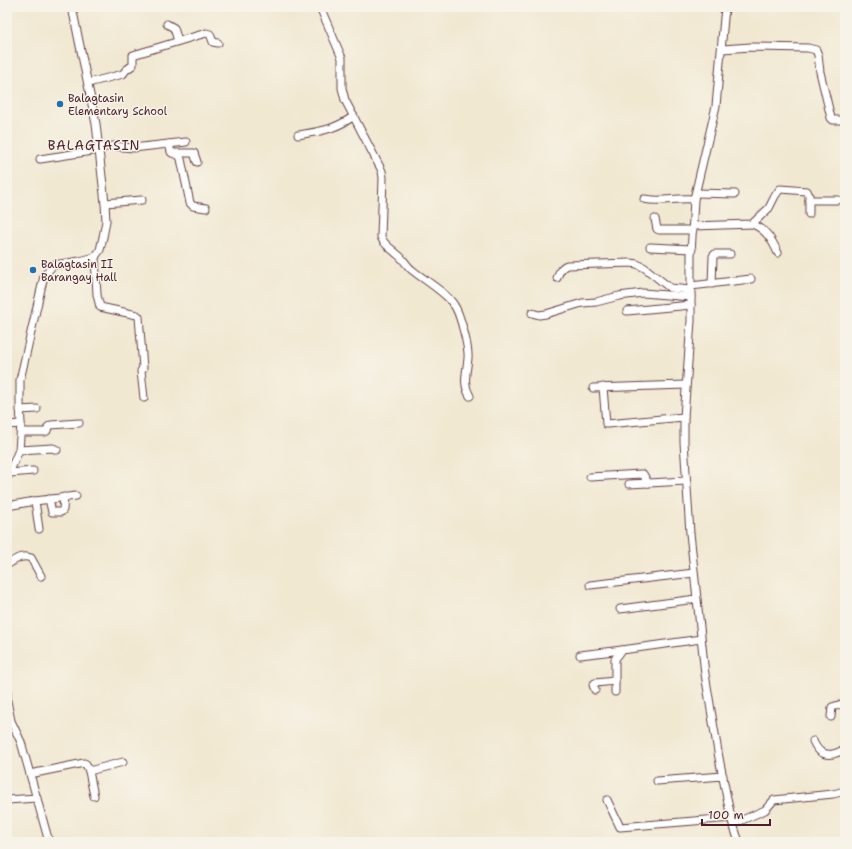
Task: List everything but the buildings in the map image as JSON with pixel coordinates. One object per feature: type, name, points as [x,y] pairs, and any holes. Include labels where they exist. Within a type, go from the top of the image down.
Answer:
[{"type":"street","points":[[8,476],[19,450],[21,428],[19,388],[21,373],[44,276],[53,265],[80,262],[95,257],[100,250],[106,221],[96,124],[72,7]]},
{"type":"street","points":[[320,7],[342,58],[343,94],[382,171],[383,178],[380,237],[384,243],[399,255],[410,268],[450,299],[456,307],[468,351],[464,378],[466,390],[470,396]]},
{"type":"street","points":[[725,7],[716,106],[695,196],[690,291],[691,321],[684,417],[684,442],[696,599],[705,674],[732,821],[739,842]]},
{"type":"street","points":[[167,24],[174,28],[178,41]]},
{"type":"street","points":[[88,84],[123,74],[133,65],[133,55],[206,33],[210,34],[213,42],[218,43]]},
{"type":"street","points":[[722,49],[752,47],[808,48],[816,50],[831,118],[833,120],[845,120]]},
{"type":"street","points":[[298,135],[324,131],[337,127],[354,116]]},
{"type":"street","points":[[40,159],[119,146],[133,148],[186,142]]},
{"type":"street","points":[[169,144],[171,152],[179,155],[181,159],[190,203],[193,206],[206,208]]},
{"type":"street","points":[[175,154],[194,153],[197,162]]},
{"type":"street","points":[[752,224],[769,208],[780,189],[807,191],[809,200],[808,214]]},
{"type":"street","points":[[644,199],[660,201],[695,196],[735,194]]},
{"type":"street","points":[[105,203],[142,200]]},
{"type":"street","points":[[809,200],[838,200]]},
{"type":"street","points":[[655,220],[658,230],[752,224],[766,233],[774,244],[778,253]]},
{"type":"street","points":[[650,248],[692,249]]},
{"type":"street","points":[[712,284],[713,256],[715,254],[730,254]]},
{"type":"street","points":[[95,257],[97,295],[100,307],[103,309],[137,315],[139,317],[143,368],[141,371],[144,398]]},
{"type":"street","points":[[557,278],[558,272],[563,266],[567,265],[631,263],[645,268],[670,288],[690,291]]},
{"type":"street","points":[[532,313],[543,315],[582,302],[596,302],[643,292],[690,291],[712,284],[751,279]]},
{"type":"street","points":[[627,310],[690,305]]},
{"type":"street","points":[[593,388],[686,385]]},
{"type":"street","points":[[603,387],[606,424],[684,417]]},
{"type":"street","points":[[20,410],[37,410]]},
{"type":"street","points":[[7,425],[45,432],[51,425],[79,423]]},
{"type":"street","points":[[19,450],[53,448],[57,450]]},
{"type":"street","points":[[8,476],[33,471]]},
{"type":"street","points":[[590,477],[643,474],[648,483]]},
{"type":"street","points":[[629,484],[686,481]]},
{"type":"street","points":[[7,506],[76,496]]},
{"type":"street","points":[[48,499],[52,512],[60,512],[63,510],[64,497]]},
{"type":"street","points":[[34,501],[39,529]]},
{"type":"street","points":[[7,565],[20,557],[28,556],[31,558],[41,576]]},
{"type":"street","points":[[590,585],[694,573]]},
{"type":"street","points":[[620,609],[696,599]]},
{"type":"street","points":[[580,655],[701,639]]},
{"type":"street","points":[[615,692],[616,659],[622,650]]},
{"type":"street","points":[[7,658],[9,721],[21,742],[49,842]]},
{"type":"street","points":[[595,690],[593,685],[595,684],[615,681]]},
{"type":"street","points":[[831,717],[832,707],[845,703]]},
{"type":"street","points":[[813,741],[820,752],[834,754],[845,750]]},
{"type":"street","points":[[89,771],[123,762]]},
{"type":"street","points":[[30,774],[84,763],[89,771],[94,796]]},
{"type":"street","points":[[657,782],[723,776]]},
{"type":"street","points":[[607,800],[620,827],[732,821],[765,810],[774,800],[833,794],[845,791]]},
{"type":"street","points":[[7,800],[37,798]]},
{"type":"place","name":"Balagtasin Elementary School","points":[[60,104]]},
{"type":"place","name":"Balagtasin II Barangay Hall","points":[[33,270]]},
{"type":"district","name":"BALAGTASIN","points":[[94,145]]}]
